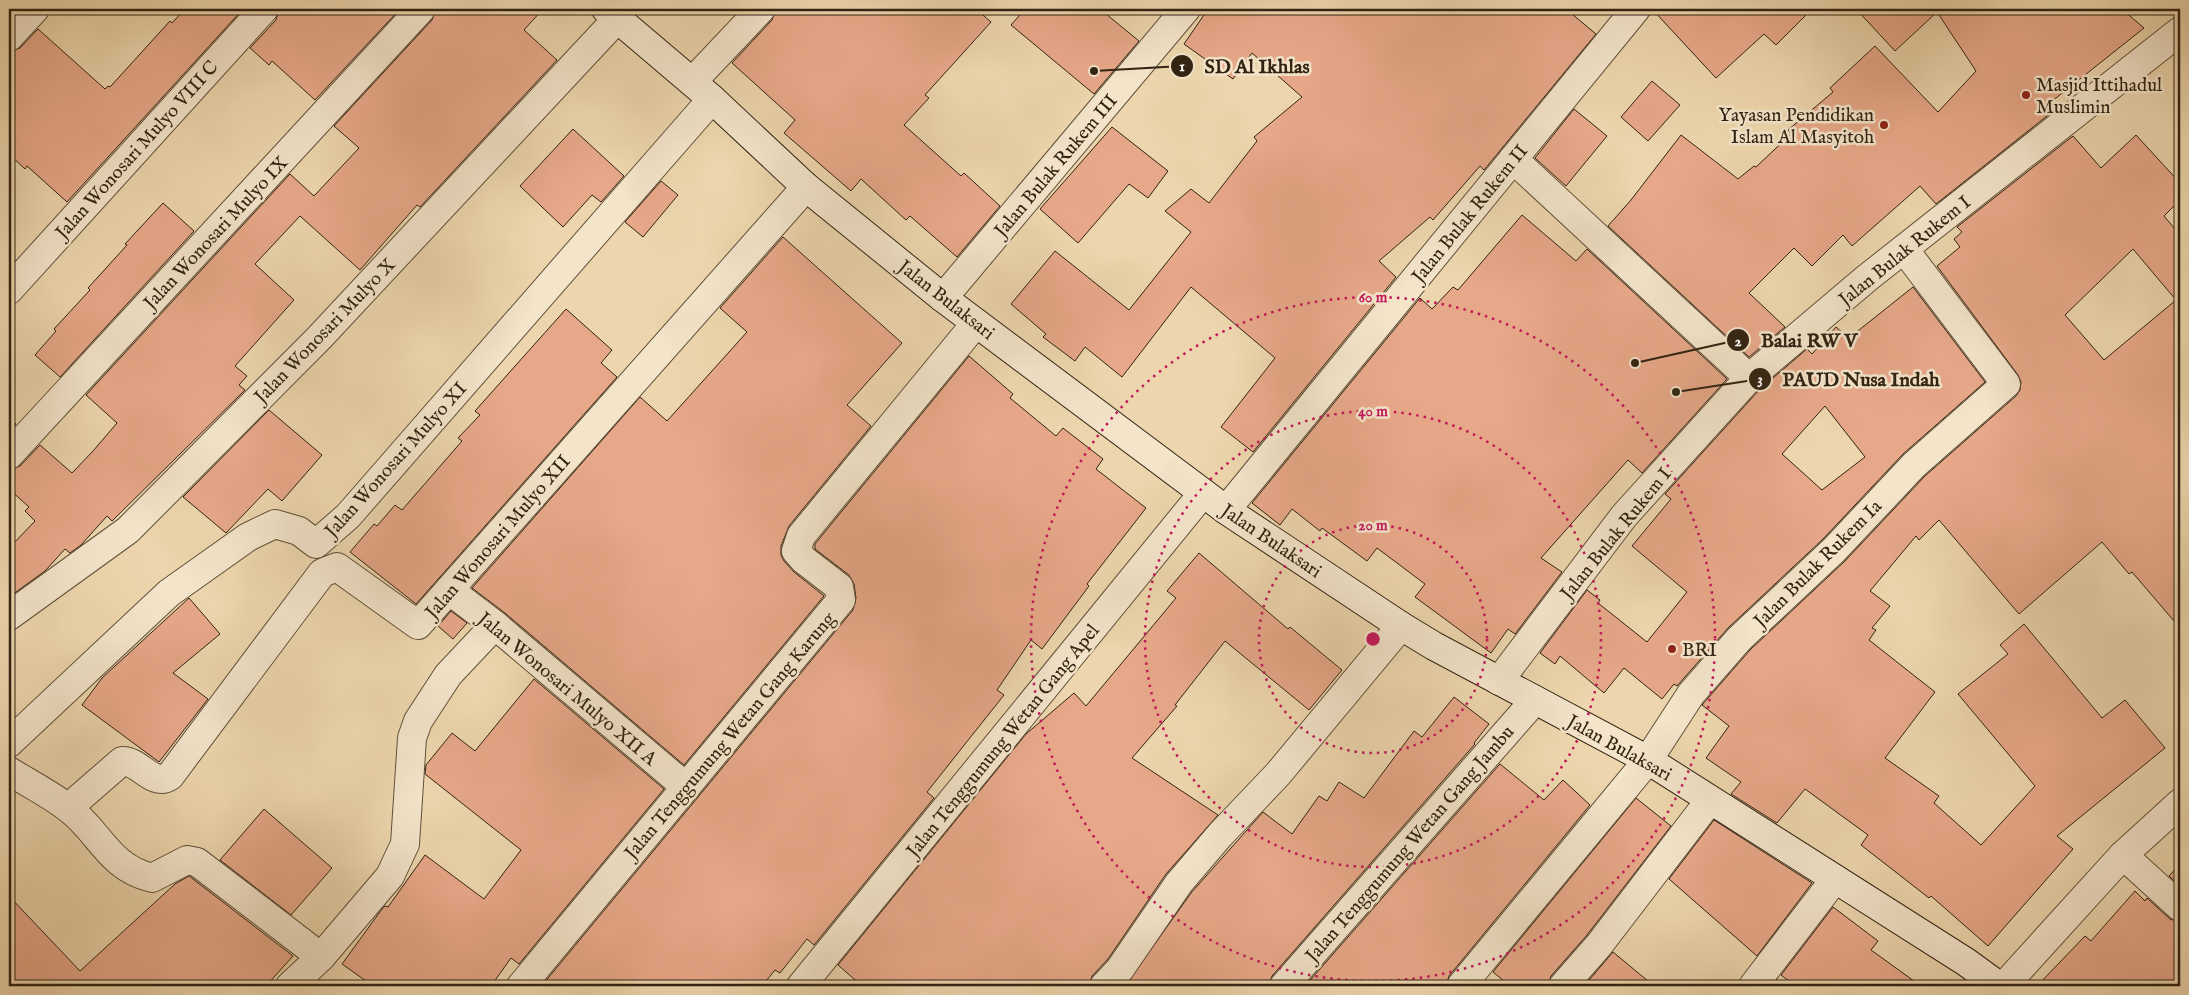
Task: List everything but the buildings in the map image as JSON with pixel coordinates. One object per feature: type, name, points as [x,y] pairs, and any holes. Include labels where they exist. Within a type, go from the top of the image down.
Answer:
[{"type":"street","points":[[9,36],[35,9]]},
{"type":"street","name":"Jalan Wonosari Mulyo VIII C","points":[[9,290],[264,9]]},
{"type":"street","name":"Jalan Wonosari Mulyo IX","points":[[9,455],[421,9]]},
{"type":"street","points":[[692,82],[761,9]]},
{"type":"street","name":"Jalan Bulak Rukem III","points":[[943,298],[1186,9]]},
{"type":"street","name":"Jalan Bulak Rukem II","points":[[1226,510],[1636,9]]},
{"type":"street","name":"Jalan Bulaksari","points":[[612,14],[712,99],[806,186],[943,298],[1226,510],[1401,626],[1499,681],[1648,760],[1998,984]]},
{"type":"street","name":"Jalan Wonosari Mulyo X","points":[[9,616],[128,530],[319,338],[612,14]]},
{"type":"street","name":"Jalan Bulak Rukem I","points":[[1499,681],[1624,516],[1749,378],[1867,278],[2180,31]]},
{"type":"street","name":"Jalan Wonosari Mulyo XI","points":[[9,743],[169,593],[248,537],[275,524],[299,531],[316,544],[348,516],[712,99]]},
{"type":"street","points":[[1513,159],[1749,378]]},
{"type":"street","name":"Jalan Wonosari Mulyo XII","points":[[337,567],[418,625],[806,186]]},
{"type":"street","name":"Jalan Bulak Rukem Ia","points":[[1461,986],[1648,760],[1691,694],[1740,639],[1834,550],[1914,465],[2006,384],[1904,249]]},
{"type":"street","name":"Jalan Tenggumung Wetan Gang Karung","points":[[521,986],[841,600],[839,587],[804,560],[796,551],[801,536],[976,323]]},
{"type":"street","name":"Jalan Tenggumung Wetan Gang Apel","points":[[801,986],[1203,493]]},
{"type":"street","points":[[68,808],[122,761],[128,761],[158,780],[165,780],[170,776],[322,573],[337,567],[316,544]]},
{"type":"street","name":"Jalan Wonosari Mulyo XII A","points":[[449,590],[495,625],[686,787]]},
{"type":"street","points":[[290,986],[321,957],[390,876],[405,844],[412,738],[418,721],[448,675],[495,625]]},
{"type":"street","points":[[1104,986],[1120,969],[1179,883],[1220,835],[1278,774],[1401,626]]},
{"type":"street","name":"Jalan Tenggumung Wetan Gang Jambu","points":[[1284,986],[1535,700]]},
{"type":"street","points":[[9,771],[68,808],[98,838],[113,858],[136,874],[152,878],[186,860],[197,862],[321,957]]},
{"type":"street","points":[[1563,986],[1599,945],[1710,800]]},
{"type":"street","points":[[1998,984],[2123,855],[2180,803]]},
{"type":"street","points":[[2123,855],[2180,907]]},
{"type":"street","points":[[1753,986],[1835,879]]},
{"type":"place","name":"SD Al Ikhlas","points":[[1094,71]]},
{"type":"place","name":"Masjid Ittihadul Muslimin","points":[[2026,95]]},
{"type":"place","name":"Yayasan Pendidikan Islam Al Masyitoh","points":[[1884,125]]},
{"type":"place","name":"Balai RW V","points":[[1635,363]]},
{"type":"place","name":"PAUD Nusa Indah","points":[[1676,392]]},
{"type":"place","name":"BRI","points":[[1672,649]]}]
